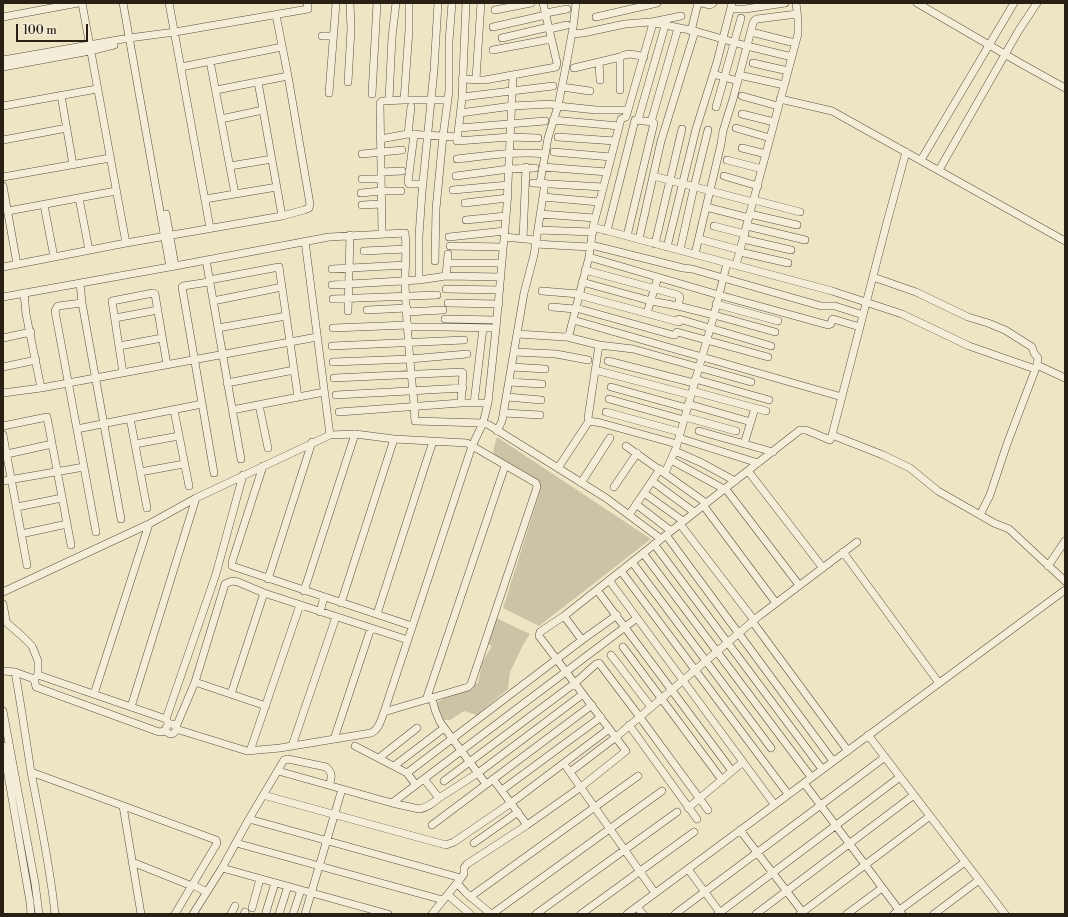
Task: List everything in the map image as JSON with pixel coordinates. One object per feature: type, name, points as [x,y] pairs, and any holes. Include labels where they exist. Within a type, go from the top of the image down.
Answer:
[{"type":"street","points":[[3,17],[78,3]]},
{"type":"street","points":[[82,3],[126,243]]},
{"type":"street","points":[[123,3],[133,39]]},
{"type":"street","points":[[128,3],[173,266]]},
{"type":"street","points":[[169,3],[210,228]]},
{"type":"street","points":[[3,67],[133,39],[308,9],[307,3]]},
{"type":"street","points":[[329,93],[336,3]]},
{"type":"street","points":[[348,82],[351,29],[350,3]]},
{"type":"street","points":[[372,94],[377,3]]},
{"type":"street","points":[[388,100],[396,3]]},
{"type":"street","points":[[404,100],[409,30],[409,3]]},
{"type":"street","points":[[419,280],[419,236],[422,184],[434,70],[438,3]]},
{"type":"street","points":[[435,261],[436,209],[449,91],[448,41],[452,3]]},
{"type":"street","points":[[466,3],[462,97],[458,141],[510,137],[538,138]]},
{"type":"street","points":[[476,80],[481,3]]},
{"type":"street","points":[[495,10],[531,3]]},
{"type":"street","points":[[462,79],[485,80],[556,67],[557,63],[543,3]]},
{"type":"street","points":[[497,431],[504,413],[524,294],[536,242],[543,197],[539,183],[562,87],[576,3]]},
{"type":"street","points":[[596,17],[657,3]]},
{"type":"street","points":[[639,239],[652,179],[667,121],[693,31],[698,3]]},
{"type":"street","points":[[702,3],[710,5],[713,3]]},
{"type":"street","points":[[667,247],[696,129],[713,74],[731,6],[745,9],[785,3]]},
{"type":"street","points":[[736,265],[798,34],[796,3]]},
{"type":"street","points":[[917,3],[1065,88]]},
{"type":"street","points":[[921,160],[1014,3]]},
{"type":"street","points":[[939,170],[1019,30],[1037,3]]},
{"type":"street","points":[[493,27],[567,8]]},
{"type":"street","points":[[696,254],[723,130],[753,23],[755,20],[797,14]]},
{"type":"street","points":[[3,267],[126,243],[282,216],[310,208],[288,76],[276,15]]},
{"type":"street","points":[[572,34],[584,33],[625,24],[652,23],[681,16]]},
{"type":"street","points":[[716,107],[742,18]]},
{"type":"street","points":[[652,23],[693,31],[792,57]]},
{"type":"street","points":[[567,337],[569,335],[589,258],[595,218],[621,118],[626,118],[644,57],[652,23]]},
{"type":"street","points":[[502,38],[567,25]]},
{"type":"street","points":[[607,231],[635,120],[638,120],[665,26]]},
{"type":"street","points":[[627,236],[654,123],[651,122],[678,28]]},
{"type":"street","points":[[751,32],[795,43]]},
{"type":"street","points":[[322,36],[333,36]]},
{"type":"street","points":[[493,50],[551,39]]},
{"type":"street","points":[[181,67],[282,47]]},
{"type":"street","points":[[3,60],[90,48]]},
{"type":"street","points":[[574,68],[629,54],[644,57]]},
{"type":"street","points":[[620,57],[620,90]]},
{"type":"street","points":[[210,61],[235,194]]},
{"type":"street","points":[[599,62],[600,80]]},
{"type":"street","points":[[753,63],[788,71]]},
{"type":"street","points":[[713,74],[724,78],[738,78],[784,85]]},
{"type":"street","points":[[3,671],[36,677],[94,694],[131,707],[171,726],[238,749],[250,751],[292,746],[371,733],[378,728],[472,446],[483,423],[488,404],[499,304],[508,198],[513,75]]},
{"type":"street","points":[[216,90],[288,76]]},
{"type":"street","points":[[258,82],[282,216]]},
{"type":"street","points":[[462,97],[553,86]]},
{"type":"street","points":[[562,87],[590,90]]},
{"type":"street","points":[[3,106],[98,89]]},
{"type":"street","points":[[61,95],[74,165]]},
{"type":"street","points":[[742,96],[832,111],[1065,241]]},
{"type":"street","points":[[382,234],[380,102],[388,100],[448,100]]},
{"type":"street","points":[[460,113],[512,106],[551,104],[596,110],[628,110]]},
{"type":"street","points":[[410,107],[411,134],[408,182],[409,184],[422,184]]},
{"type":"street","points":[[221,119],[264,110]]},
{"type":"street","points":[[742,114],[774,122]]},
{"type":"street","points":[[553,120],[619,126]]},
{"type":"street","points":[[638,120],[651,122]]},
{"type":"street","points":[[459,128],[545,122]]},
{"type":"street","points":[[3,140],[67,128]]},
{"type":"street","points":[[736,128],[770,138]]},
{"type":"street","points":[[655,244],[682,129]]},
{"type":"street","points":[[680,250],[708,130]]},
{"type":"street","points":[[380,139],[411,134],[458,137]]},
{"type":"street","points":[[558,137],[615,141]]},
{"type":"street","points":[[742,148],[766,154]]},
{"type":"street","points":[[362,154],[402,150]]},
{"type":"street","points":[[554,152],[611,157]]},
{"type":"street","points":[[432,914],[464,874],[464,868],[467,864],[527,825],[581,787],[626,751],[540,636],[540,632],[564,616],[704,504],[802,430],[806,430],[830,440],[906,152]]},
{"type":"street","points":[[457,160],[510,153],[545,154]]},
{"type":"street","points":[[3,177],[110,158]]},
{"type":"street","points":[[230,166],[272,159]]},
{"type":"street","points":[[727,160],[762,169]]},
{"type":"street","points":[[542,167],[607,172]]},
{"type":"street","points":[[523,239],[526,168]]},
{"type":"street","points":[[456,176],[509,169],[535,168]]},
{"type":"street","points":[[362,179],[402,171]]},
{"type":"street","points":[[724,176],[758,186]]},
{"type":"street","points":[[641,179],[670,181],[800,212]]},
{"type":"street","points":[[539,183],[603,187]]},
{"type":"street","points":[[453,190],[508,185]]},
{"type":"street","points":[[3,186],[18,264]]},
{"type":"street","points":[[205,199],[277,187]]},
{"type":"street","points":[[8,212],[116,191]]},
{"type":"street","points":[[361,193],[401,191]]},
{"type":"street","points":[[543,197],[599,202]]},
{"type":"street","points":[[79,198],[89,250]]},
{"type":"street","points":[[466,203],[508,198]]},
{"type":"street","points":[[362,205],[382,204]]},
{"type":"street","points":[[44,205],[54,257]]},
{"type":"street","points":[[706,207],[797,225]]},
{"type":"street","points":[[540,214],[595,218]]},
{"type":"street","points":[[466,220],[506,216]]},
{"type":"street","points":[[714,226],[744,237],[791,250]]},
{"type":"street","points":[[747,226],[805,240]]},
{"type":"street","points":[[538,230],[607,231],[832,291],[902,314],[969,346],[1036,367],[1065,378]]},
{"type":"street","points":[[3,297],[304,241],[329,237],[405,232],[405,281],[415,421],[483,423],[489,425],[606,498],[629,515],[666,535]]},
{"type":"street","points":[[449,237],[505,234],[536,242],[590,246],[723,277],[822,306],[835,306],[863,315]]},
{"type":"street","points":[[348,311],[350,236]]},
{"type":"street","points":[[699,239],[788,263]]},
{"type":"street","points":[[304,241],[330,435]]},
{"type":"street","points":[[446,276],[449,250],[504,247]]},
{"type":"street","points":[[364,251],[406,249]]},
{"type":"street","points":[[589,258],[828,325],[830,325],[833,319],[860,327]]},
{"type":"street","points":[[206,260],[241,459]]},
{"type":"street","points":[[447,263],[502,263]]},
{"type":"street","points":[[629,515],[652,481],[671,460],[692,393],[727,263]]},
{"type":"street","points":[[332,269],[406,265]]},
{"type":"street","points":[[214,473],[182,286],[279,267],[298,397]]},
{"type":"street","points":[[586,270],[679,295],[678,306]]},
{"type":"street","points":[[332,286],[419,280],[446,276],[501,277]]},
{"type":"street","points":[[647,313],[658,277]]},
{"type":"street","points":[[872,277],[916,292],[968,317],[1005,330],[1032,347],[1038,358],[1007,444],[1000,469],[980,515]]},
{"type":"street","points":[[582,282],[775,332]]},
{"type":"street","points":[[80,283],[82,303],[121,519]]},
{"type":"street","points":[[213,301],[282,287]]},
{"type":"street","points":[[446,289],[500,290]]},
{"type":"street","points":[[542,290],[579,294],[679,322],[679,319],[771,346]]},
{"type":"street","points":[[123,373],[112,301],[153,293],[155,295],[158,310],[167,365]]},
{"type":"street","points":[[24,294],[41,388]]},
{"type":"street","points":[[333,299],[437,295]]},
{"type":"street","points":[[448,302],[499,304]]},
{"type":"street","points":[[82,303],[58,306],[55,311],[96,532]]},
{"type":"street","points":[[716,304],[778,321]]},
{"type":"street","points":[[552,307],[576,309],[673,335],[677,332],[768,357]]},
{"type":"street","points":[[115,318],[158,310]]},
{"type":"street","points":[[367,310],[443,310]]},
{"type":"street","points":[[218,328],[286,316]]},
{"type":"street","points":[[445,319],[497,320]]},
{"type":"street","points":[[573,320],[842,397]]},
{"type":"street","points":[[333,328],[443,326],[496,328]]},
{"type":"street","points":[[474,403],[483,328]]},
{"type":"street","points":[[3,338],[31,332]]},
{"type":"street","points":[[517,334],[567,337],[599,345],[633,350],[751,382]]},
{"type":"street","points":[[119,346],[162,338]]},
{"type":"street","points":[[3,393],[41,388],[317,338]]},
{"type":"street","points":[[332,346],[464,340]]},
{"type":"street","points":[[558,468],[589,421],[588,418],[599,345]]},
{"type":"street","points":[[515,352],[556,354],[588,360]]},
{"type":"street","points":[[333,362],[410,359],[467,354]]},
{"type":"street","points":[[3,367],[36,360]]},
{"type":"street","points":[[608,361],[769,400]]},
{"type":"street","points":[[512,367],[545,369]]},
{"type":"street","points":[[227,383],[294,370]]},
{"type":"street","points":[[595,370],[766,411]]},
{"type":"street","points":[[334,378],[462,372],[461,403]]},
{"type":"street","points":[[509,382],[542,384]]},
{"type":"street","points":[[611,387],[751,422]]},
{"type":"street","points":[[336,395],[462,388]]},
{"type":"street","points":[[232,410],[324,392]]},
{"type":"street","points":[[507,397],[541,400]]},
{"type":"street","points":[[609,399],[736,431]]},
{"type":"street","points":[[339,412],[461,403],[488,404]]},
{"type":"street","points":[[77,429],[202,404]]},
{"type":"street","points":[[259,404],[268,448]]},
{"type":"street","points":[[744,444],[755,408]]},
{"type":"street","points":[[174,410],[188,486]]},
{"type":"street","points":[[606,412],[678,441],[702,463],[735,481]]},
{"type":"street","points":[[504,413],[540,416]]},
{"type":"street","points":[[3,426],[47,417],[71,545]]},
{"type":"street","points":[[130,418],[147,508]]},
{"type":"street","points":[[589,421],[678,441],[758,463]]},
{"type":"street","points":[[699,431],[773,452]]},
{"type":"street","points":[[304,591],[355,434]]},
{"type":"street","points":[[3,592],[149,524],[196,498],[312,442],[330,435],[355,434],[394,439],[466,443],[536,483],[537,487],[472,682],[468,687],[384,712]]},
{"type":"street","points":[[3,435],[27,565]]},
{"type":"street","points":[[832,435],[883,455],[910,468],[938,491],[994,523],[1012,531],[1065,581]]},
{"type":"street","points":[[135,444],[179,436]]},
{"type":"street","points":[[581,483],[610,438]]},
{"type":"street","points":[[341,603],[394,439]]},
{"type":"street","points":[[377,614],[433,441]]},
{"type":"street","points":[[268,579],[312,442]]},
{"type":"street","points":[[7,454],[52,444]]},
{"type":"street","points":[[626,446],[662,471],[704,504],[776,603]]},
{"type":"street","points":[[614,487],[637,453]]},
{"type":"street","points":[[671,460],[725,489],[799,585]]},
{"type":"street","points":[[140,472],[184,464]]},
{"type":"street","points":[[263,466],[232,565],[268,579],[412,626]]},
{"type":"street","points":[[486,784],[444,728],[429,699],[505,466]]},
{"type":"street","points":[[3,482],[84,467]]},
{"type":"street","points":[[748,471],[822,568]]},
{"type":"street","points":[[171,726],[216,574],[243,475]]},
{"type":"street","points":[[652,481],[694,512]]},
{"type":"street","points":[[644,493],[682,522],[848,751]]},
{"type":"street","points":[[16,507],[62,498]]},
{"type":"street","points":[[131,707],[196,498]]},
{"type":"street","points":[[636,504],[666,535],[833,761]]},
{"type":"street","points":[[21,534],[67,524]]},
{"type":"street","points":[[94,694],[149,524]]},
{"type":"street","points":[[1048,566],[1065,541]]},
{"type":"street","points":[[570,772],[616,737],[705,660],[753,621],[857,542]]},
{"type":"street","points":[[654,544],[822,769]]},
{"type":"street","points":[[843,552],[939,683]]},
{"type":"street","points":[[643,553],[811,777]]},
{"type":"street","points":[[632,562],[771,748]]},
{"type":"street","points":[[621,570],[694,670],[788,794]]},
{"type":"street","points":[[609,580],[774,804]]},
{"type":"street","points":[[3,604],[7,623],[32,646],[38,662],[36,687],[159,732],[171,726],[195,682],[225,584],[232,581],[320,612],[408,640]]},
{"type":"street","points":[[597,590],[672,689],[732,772]]},
{"type":"street","points":[[627,914],[1065,590]]},
{"type":"street","points":[[230,694],[264,593]]},
{"type":"street","points":[[320,612],[324,597]]},
{"type":"street","points":[[250,751],[300,605]]},
{"type":"street","points":[[564,616],[582,640]]},
{"type":"street","points":[[407,773],[582,640],[616,616]]},
{"type":"street","points":[[292,746],[336,617]]},
{"type":"street","points":[[392,803],[637,618]]},
{"type":"street","points":[[334,739],[371,628]]},
{"type":"street","points":[[623,647],[722,780]]},
{"type":"street","points":[[611,655],[651,707]]},
{"type":"street","points":[[444,781],[575,683],[599,663],[640,716],[708,810]]},
{"type":"street","points":[[15,672],[50,872],[55,914]]},
{"type":"street","points":[[195,682],[266,706]]},
{"type":"street","points":[[278,770],[392,803],[424,808],[434,803],[439,798],[478,773],[584,694]]},
{"type":"street","points":[[432,825],[592,705]]},
{"type":"street","points":[[3,711],[35,883],[39,914]]},
{"type":"street","points":[[502,790],[601,717]]},
{"type":"street","points":[[629,725],[697,819]]},
{"type":"street","points":[[379,758],[417,728]]},
{"type":"street","points":[[394,766],[444,728]]},
{"type":"street","points":[[263,795],[446,845],[454,842],[511,803],[609,729]]},
{"type":"street","points":[[868,735],[1005,914]]},
{"type":"street","points":[[3,746],[31,914]]},
{"type":"street","points":[[355,746],[407,773],[416,784]]},
{"type":"street","points":[[675,914],[885,757]]},
{"type":"street","points":[[175,914],[198,888],[222,868],[284,760],[288,759],[326,767],[332,777],[330,786]]},
{"type":"street","points":[[688,808],[743,762]]},
{"type":"street","points":[[564,763],[655,893]]},
{"type":"street","points":[[32,772],[216,840],[217,843],[198,888],[193,914]]},
{"type":"street","points":[[470,897],[638,776]]},
{"type":"street","points":[[688,869],[720,913],[900,777]]},
{"type":"street","points":[[424,779],[439,798]]},
{"type":"street","points":[[493,779],[527,825]]},
{"type":"street","points":[[804,783],[882,888],[898,913],[965,862]]},
{"type":"street","points":[[305,914],[342,789]]},
{"type":"street","points":[[249,819],[327,840],[459,881],[470,897],[492,914],[662,791]]},
{"type":"street","points":[[756,914],[914,795]]},
{"type":"street","points":[[123,806],[141,914]]},
{"type":"street","points":[[474,844],[518,812]]},
{"type":"street","points":[[536,914],[677,812]]},
{"type":"street","points":[[740,830],[802,913],[930,816]]},
{"type":"street","points":[[581,914],[694,832]]},
{"type":"street","points":[[236,843],[445,898],[470,914]]},
{"type":"street","points":[[132,862],[198,888]]},
{"type":"street","points":[[222,868],[388,914]]},
{"type":"street","points":[[252,908],[260,879]]},
{"type":"street","points":[[934,914],[979,880]]},
{"type":"street","points":[[266,912],[275,883]]},
{"type":"street","points":[[279,914],[288,886]]},
{"type":"street","points":[[847,914],[882,888]]},
{"type":"street","points":[[293,914],[301,890]]},
{"type":"street","points":[[231,914],[235,906]]},
{"type":"street","points":[[637,906],[643,914]]},
{"type":"shaded area","points":[[497,437],[651,539],[539,626],[503,608],[541,488],[495,457],[493,451]]},
{"type":"shaded area","points":[[496,618],[530,634],[510,672],[508,689],[477,715],[464,711],[450,720],[442,720],[435,704],[444,698],[478,683],[482,663],[492,646],[488,644]]}]
